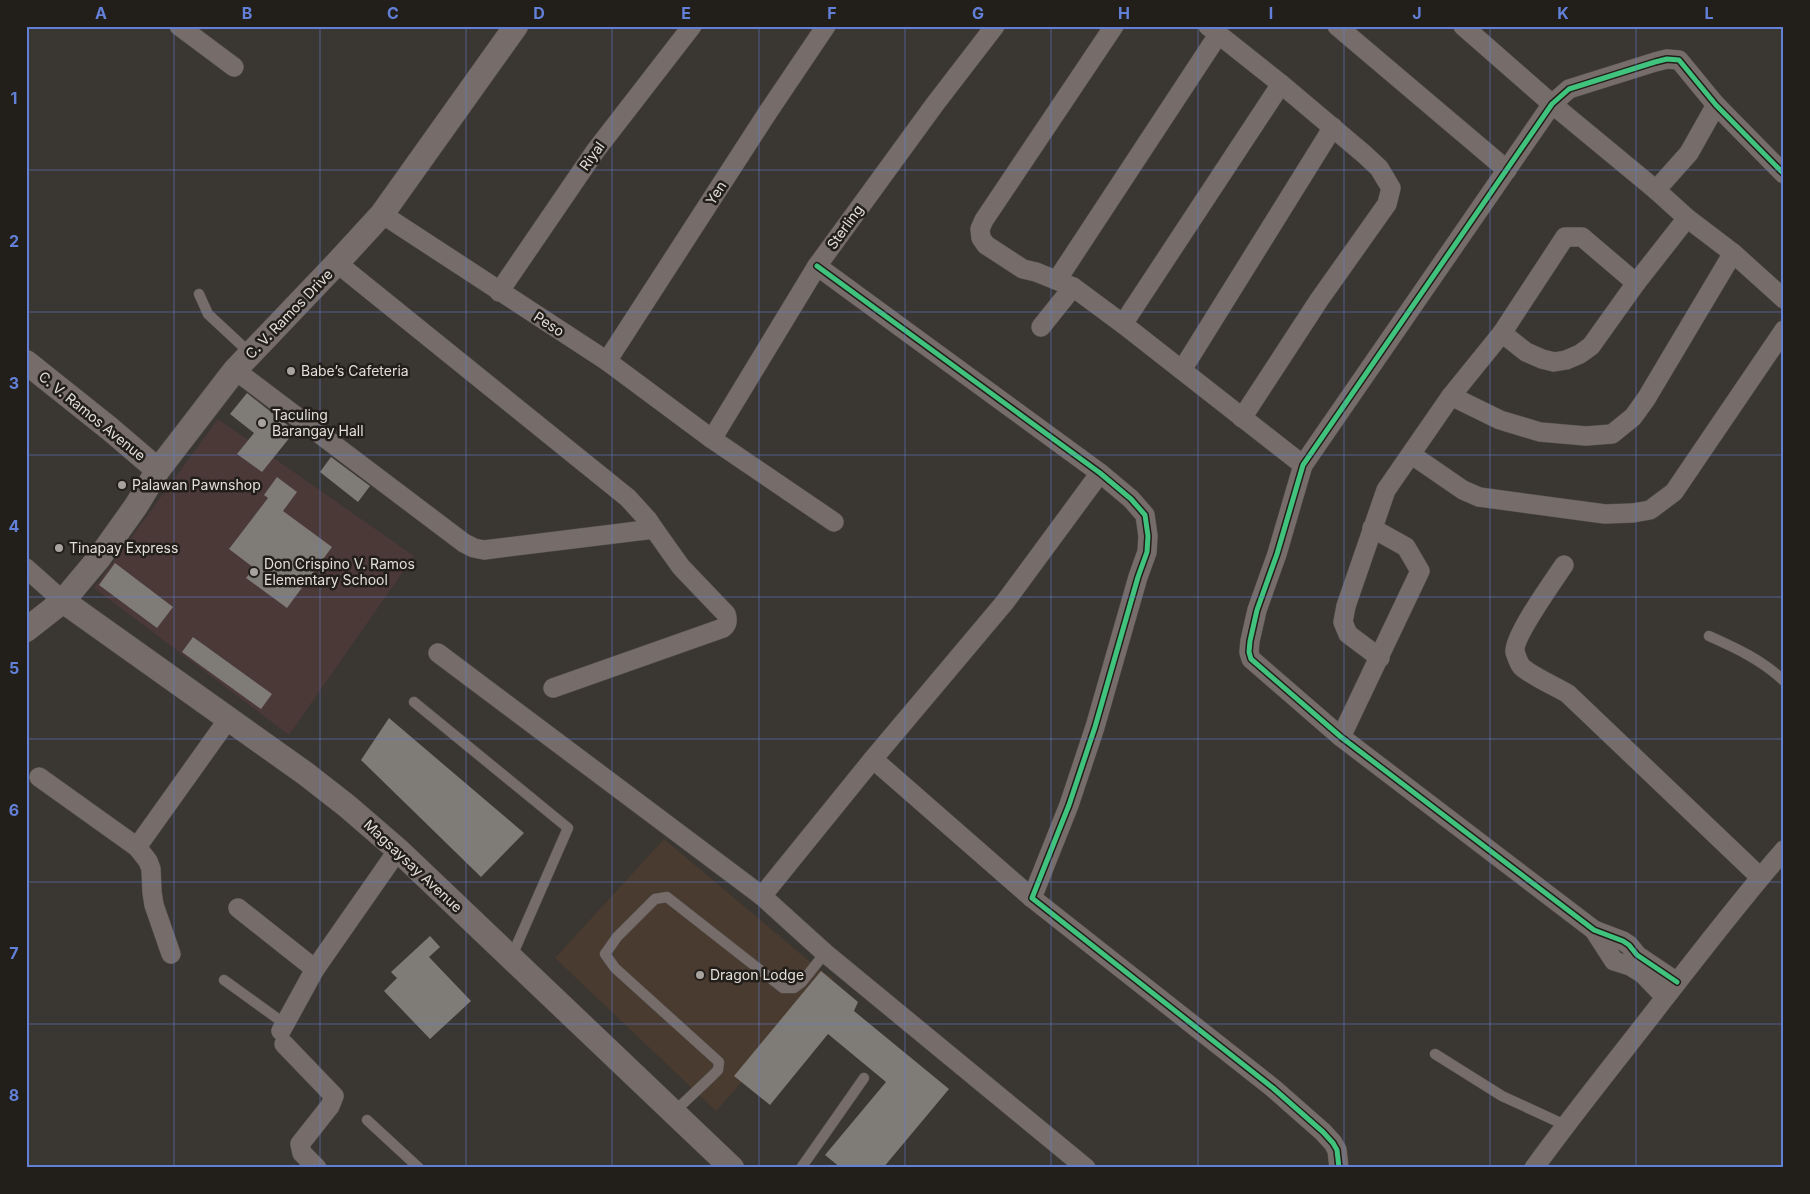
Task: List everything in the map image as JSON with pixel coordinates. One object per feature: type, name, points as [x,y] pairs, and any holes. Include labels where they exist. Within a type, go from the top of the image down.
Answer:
[{"type":"street","points":[[178,26],[234,67]]},
{"type":"street","name":"C. V. Ramos Drive","points":[[26,630],[63,601],[104,550],[136,506],[158,470],[235,370],[382,214],[516,26]]},
{"type":"street","name":"Riyal","points":[[499,292],[596,150],[692,26]]},
{"type":"street","name":"Yen","points":[[607,362],[768,112],[826,26]]},
{"type":"street","name":"Sterling","points":[[712,439],[817,266],[935,104],[995,26]]},
{"type":"street","points":[[1114,26],[984,220],[980,229],[981,238],[986,245],[1023,269],[1065,284],[1123,324],[1303,465]]},
{"type":"street","points":[[1337,26],[1507,170]]},
{"type":"street","points":[[1462,26],[1552,104],[1687,218],[1733,253],[1784,298]]},
{"type":"street","points":[[1041,327],[1213,31],[1333,127],[1379,168],[1391,188],[1386,204],[1319,300],[1242,418]]},
{"type":"street","points":[[1677,982],[1637,955],[1623,941],[1594,930],[1342,737],[1251,659],[1249,652],[1257,610],[1277,554],[1303,465],[1552,104],[1569,89],[1668,59],[1679,60],[1716,105],[1784,174]]},
{"type":"street","points":[[1123,324],[1281,84]]},
{"type":"street","points":[[1656,190],[1689,153],[1716,105]]},
{"type":"street","points":[[1182,370],[1333,127]]},
{"type":"street","name":"Peso","points":[[382,214],[607,362],[712,439],[834,522]]},
{"type":"street","points":[[1502,333],[1533,356],[1554,362],[1566,360],[1580,354],[1591,346],[1636,283],[1687,218]]},
{"type":"street","points":[[1380,658],[1348,634],[1344,622],[1346,606],[1386,490],[1451,396],[1502,333],[1565,238],[1582,237],[1636,283]]},
{"type":"street","points":[[1451,396],[1500,420],[1540,432],[1586,436],[1612,434],[1633,417],[1646,399],[1733,253]]},
{"type":"street","points":[[337,263],[628,498],[644,515],[681,567],[726,614],[726,626],[553,688]]},
{"type":"street","points":[[817,266],[1100,472],[1131,499],[1145,515],[1148,536],[1147,552],[1092,736],[1069,805],[1032,898]]},
{"type":"street","points":[[1412,455],[1462,490],[1479,497],[1604,514],[1633,513],[1650,510],[1674,492],[1784,330]]},
{"type":"street","name":"C. V. Ramos Avenue","points":[[26,362],[158,470]]},
{"type":"street","points":[[235,370],[464,543],[474,548],[484,550],[654,529]]},
{"type":"street","points":[[762,896],[873,759],[1005,602],[1100,472]]},
{"type":"street","points":[[1342,737],[1420,571],[1406,547],[1372,528]]},
{"type":"street","points":[[1564,565],[1518,641],[1515,651],[1522,666],[1537,677],[1568,694],[1760,877]]},
{"type":"street","points":[[26,568],[63,601]]},
{"type":"street","name":"Magsaysay Avenue","points":[[63,601],[229,718],[340,800],[398,850],[673,1113],[724,1165]]},
{"type":"street","points":[[438,654],[762,896],[825,953],[1086,1168]]},
{"type":"street","points":[[137,847],[229,718]]},
{"type":"street","points":[[873,759],[1032,898],[1265,1082],[1323,1132],[1337,1150],[1339,1168]]},
{"type":"street","points":[[39,777],[137,847],[148,861],[151,869],[154,905],[171,954]]},
{"type":"street","points":[[317,1168],[302,1154],[300,1144],[330,1106],[334,1096],[283,1033],[315,969],[398,850]]},
{"type":"street","points":[[1534,1168],[1565,1125],[1665,997],[1760,877],[1784,850]]},
{"type":"street","points":[[238,908],[315,969]]},
{"type":"street","points":[[1594,930],[1614,960],[1630,966],[1643,974],[1665,997]]},
{"type":"lane","points":[[199,294],[208,314],[251,354]]},
{"type":"lane","points":[[1709,636],[1740,650],[1765,665],[1784,681]]},
{"type":"lane","points":[[414,702],[568,828],[510,958]]},
{"type":"lane","points":[[673,1113],[718,1070],[719,1062],[615,968],[605,954],[617,937],[655,899],[667,897],[783,988],[794,988],[802,982],[825,953]]},
{"type":"lane","points":[[224,980],[283,1033]]},
{"type":"lane","points":[[1435,1054],[1502,1096],[1565,1125]]},
{"type":"lane","points":[[801,1168],[864,1078]]},
{"type":"lane","points":[[367,1120],[419,1168]]},
{"type":"shaded area","name":"Don Crispino V. Ramos Elementary School","points":[[218,419],[414,556],[289,735],[94,588]]},
{"type":"shaded area","name":"Dragon Lodge","points":[[664,839],[821,971],[834,978],[716,1111],[555,958]]},
{"type":"building","name":"Taculing Barangay Hall","points":[[247,393],[295,431],[262,472],[237,454],[254,433],[230,414]]},
{"type":"building","name":"Taculing Barangay Hall","points":[[331,457],[370,486],[358,502],[320,472]]},
{"type":"building","points":[[277,477],[297,492],[283,511],[332,547],[287,608],[246,578],[254,568],[229,549],[268,498],[264,495]]},
{"type":"building","points":[[115,563],[173,607],[157,628],[99,585]]},
{"type":"building","points":[[193,637],[272,694],[261,709],[182,652]]},
{"type":"building","points":[[389,718],[524,833],[481,877],[361,760]]},
{"type":"building","points":[[430,936],[440,947],[429,957],[471,1001],[430,1039],[384,991],[397,978],[391,972]]},
{"type":"building","points":[[821,971],[858,1002],[854,1011],[949,1089],[883,1168],[841,1168],[825,1155],[886,1082],[828,1034],[770,1105],[734,1076]]},
{"type":"cycle path","points":[[1677,982],[1637,955],[1623,941],[1594,930],[1341,737],[1251,659],[1249,652],[1250,641],[1257,610],[1277,554],[1303,465],[1552,104],[1569,89],[1655,62],[1667,59],[1679,60],[1716,105],[1784,174]]},
{"type":"cycle path","points":[[817,266],[1100,473],[1131,499],[1145,515],[1148,536],[1147,552],[1138,577],[1095,727],[1069,805],[1032,898],[1273,1088],[1333,1143],[1337,1150],[1339,1168]]},
{"type":"place","name":"Babe’s Cafeteria","points":[[291,371]]},
{"type":"place","name":"Taculing Barangay Hall","points":[[262,423]]},
{"type":"place","name":"Palawan Pawnshop","points":[[122,485]]},
{"type":"place","name":"Tinapay Express","points":[[59,548]]},
{"type":"place","name":"Don Crispino V. Ramos Elementary School","points":[[254,572]]},
{"type":"place","name":"Dragon Lodge","points":[[700,975]]}]
